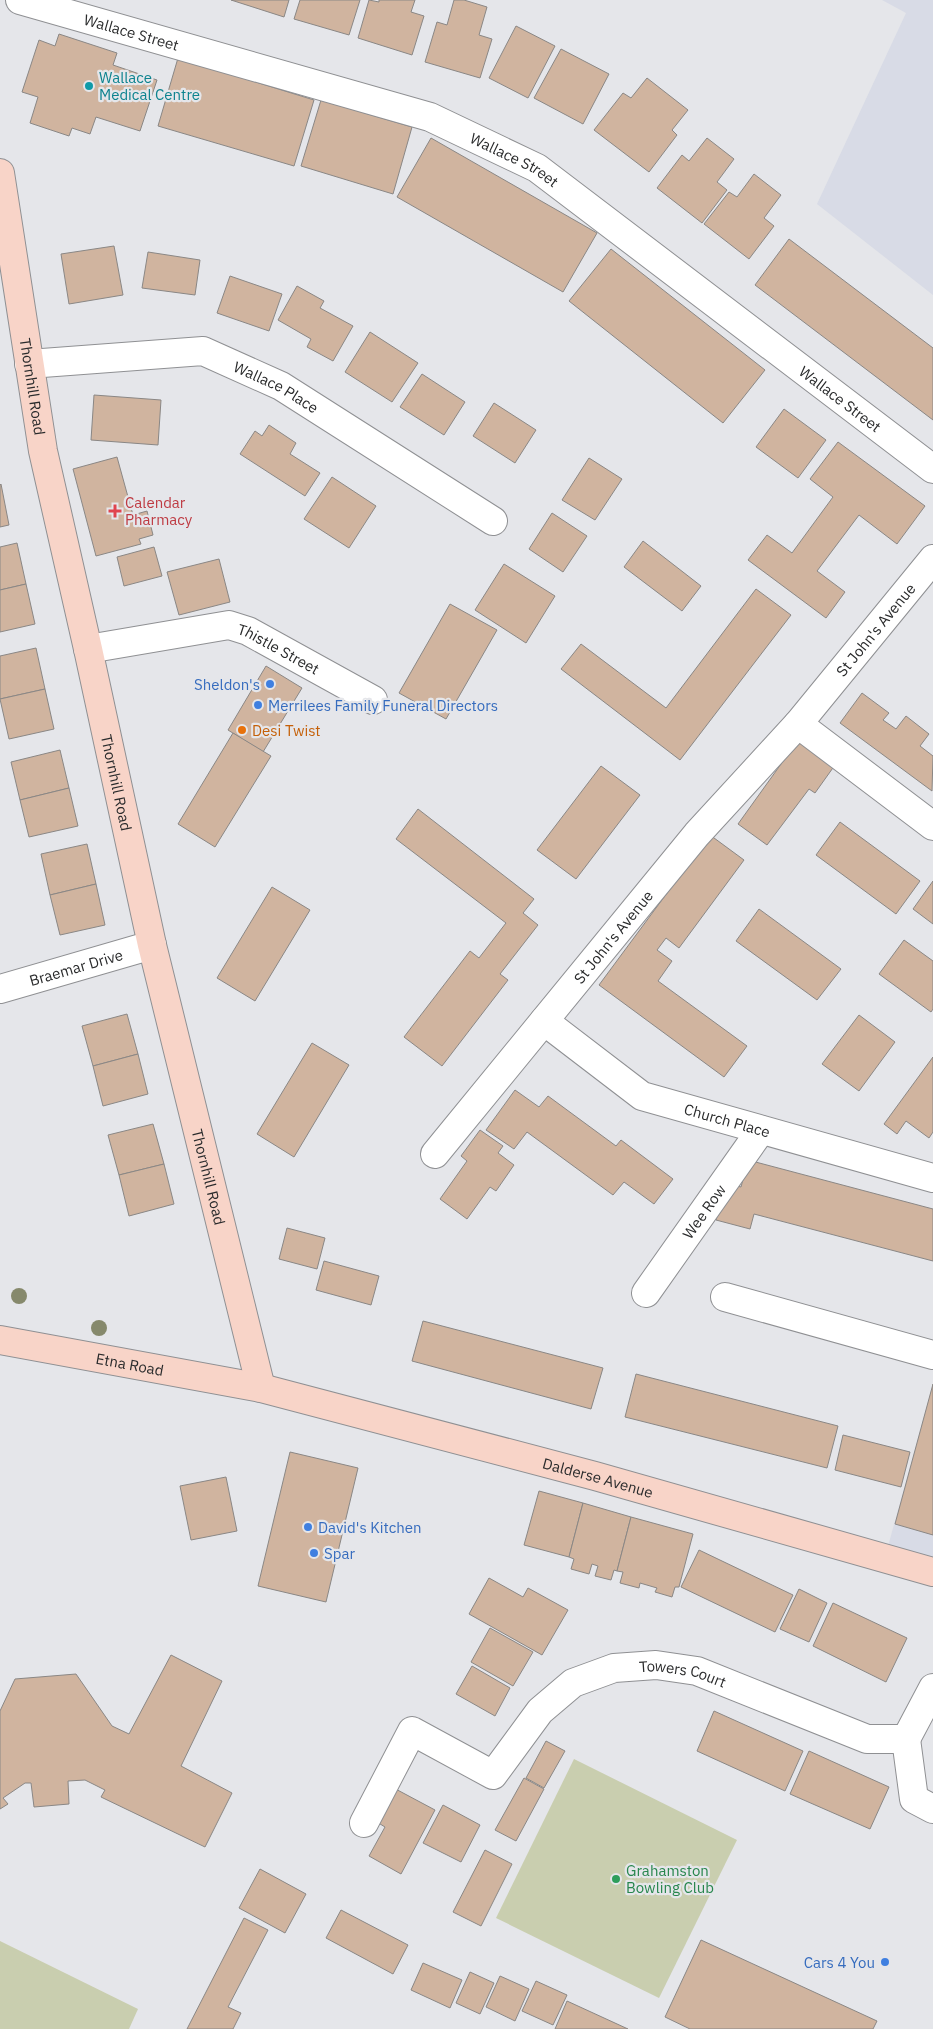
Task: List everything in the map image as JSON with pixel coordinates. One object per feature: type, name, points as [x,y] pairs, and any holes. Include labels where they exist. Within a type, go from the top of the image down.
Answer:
[{"type":"street","name":"Wallace Street","points":[[20,0],[430,118],[537,168],[933,468]]},
{"type":"street","name":"Thornhill Road","points":[[0,173],[43,451],[152,945],[261,1388]]},
{"type":"street","name":"Wallace Place","points":[[29,364],[203,351],[281,386],[493,521]]},
{"type":"street","name":"St John's Avenue","points":[[435,1154],[697,834],[798,724],[933,558]]},
{"type":"street","name":"Thistle Street","points":[[88,648],[229,625],[248,631],[374,700]]},
{"type":"street","points":[[798,724],[933,826]]},
{"type":"street","name":"Braemar Drive","points":[[0,989],[152,945]]},
{"type":"street","name":"Church Place","points":[[544,1021],[642,1096],[933,1178]]},
{"type":"street","name":"Wee Row","points":[[646,1292],[761,1130]]},
{"type":"street","points":[[725,1297],[933,1355]]},
{"type":"street","name":"Etna Road","points":[[0,1340],[261,1388]]},
{"type":"street","name":"Dalderse Avenue","points":[[261,1388],[596,1476],[933,1572]]},
{"type":"street","name":"Towers Court","points":[[364,1823],[412,1731],[493,1775],[540,1711],[573,1683],[614,1668],[656,1665],[697,1671],[867,1739],[906,1739]]},
{"type":"street","points":[[933,1688],[906,1739],[914,1800],[933,1809]]},
{"type":"shaded area","points":[[882,0],[933,0],[933,295],[817,204],[906,13]]},
{"type":"shaded area","points":[[933,1384],[933,1572],[885,1557]]},
{"type":"green space","name":"Grahamston Bowling Club","points":[[574,1759],[737,1840],[659,1998],[496,1918]]},
{"type":"green space","points":[[0,1941],[138,2009],[129,2029],[0,2029]]},
{"type":"building","points":[[231,0],[289,0],[284,17]]},
{"type":"building","points":[[300,0],[360,0],[349,35],[294,19]]},
{"type":"building","points":[[369,0],[379,2],[379,0],[415,0],[411,12],[424,16],[412,55],[358,38]]},
{"type":"building","points":[[454,0],[464,0],[487,7],[479,35],[492,39],[480,78],[425,62],[437,22],[447,25]]},
{"type":"building","points":[[516,26],[555,46],[528,98],[489,78]]},
{"type":"building","name":"Wallace Medical Centre","points":[[59,34],[117,53],[113,65],[157,80],[140,131],[96,117],[90,134],[72,128],[69,136],[30,123],[38,97],[22,92],[39,40],[55,46]]},
{"type":"building","points":[[561,49],[609,74],[583,124],[534,98]]},
{"type":"building","points":[[178,58],[314,100],[294,166],[158,126]]},
{"type":"building","points":[[647,78],[688,110],[672,130],[677,135],[649,172],[594,130],[623,93],[631,98]]},
{"type":"building","points":[[321,100],[412,127],[393,194],[301,166]]},
{"type":"building","points":[[431,138],[597,233],[563,292],[397,197]]},
{"type":"building","points":[[707,138],[734,159],[717,182],[727,190],[702,223],[657,188],[682,155],[689,161]]},
{"type":"building","points":[[754,174],[781,195],[764,218],[774,226],[749,259],[704,224],[729,192],[737,197]]},
{"type":"building","points":[[789,239],[933,348],[933,420],[755,285]]},
{"type":"building","points":[[114,246],[123,295],[69,304],[61,254]]},
{"type":"building","points":[[611,249],[765,370],[723,423],[569,301]]},
{"type":"building","points":[[148,252],[200,260],[195,295],[142,288]]},
{"type":"building","points":[[230,276],[282,294],[269,331],[217,313]]},
{"type":"building","points":[[297,286],[324,301],[320,308],[353,326],[333,361],[307,347],[311,339],[278,320]]},
{"type":"building","points":[[370,332],[418,363],[392,402],[345,372]]},
{"type":"building","points":[[422,374],[465,402],[444,435],[400,407]]},
{"type":"building","points":[[94,395],[161,400],[158,445],[91,440]]},
{"type":"building","points":[[494,403],[536,430],[515,463],[473,436]]},
{"type":"building","points":[[784,409],[826,440],[798,478],[756,447]]},
{"type":"building","points":[[269,425],[296,443],[290,454],[320,473],[305,496],[240,454],[255,431],[262,436]]},
{"type":"building","points":[[838,442],[925,506],[897,544],[859,515],[817,571],[845,592],[826,618],[748,560],[767,535],[792,553],[833,497],[810,479]]},
{"type":"building","points":[[117,457],[133,515],[147,511],[153,535],[139,539],[141,544],[96,556],[73,469]]},
{"type":"building","points":[[589,458],[622,479],[595,520],[562,500]]},
{"type":"building","points":[[332,477],[376,506],[349,548],[304,519]]},
{"type":"building","points":[[0,485],[9,525],[0,527]]},
{"type":"building","points":[[552,513],[587,536],[563,572],[529,549]]},
{"type":"building","points":[[643,541],[701,586],[682,611],[624,567]]},
{"type":"building","points":[[17,543],[26,584],[0,590],[0,547]]},
{"type":"building","points":[[154,547],[162,576],[124,586],[117,557]]},
{"type":"building","points":[[219,559],[230,602],[179,615],[167,572]]},
{"type":"building","points":[[504,564],[555,596],[526,643],[475,610]]},
{"type":"building","points":[[26,584],[35,624],[0,632],[0,590]]},
{"type":"building","points":[[756,589],[791,615],[680,760],[561,669],[581,644],[666,708]]},
{"type":"building","points":[[450,604],[497,630],[446,719],[399,693]]},
{"type":"building","points":[[36,648],[45,689],[0,699],[0,656]]},
{"type":"building","points":[[266,666],[302,688],[263,752],[228,730]]},
{"type":"building","points":[[45,689],[54,729],[9,739],[0,699]]},
{"type":"building","points":[[862,693],[889,713],[883,720],[896,729],[906,716],[929,734],[920,746],[933,756],[932,791],[840,723]]},
{"type":"building","points":[[233,733],[271,756],[215,847],[178,824]]},
{"type":"building","points":[[799,739],[835,765],[815,793],[809,789],[767,845],[738,824]]},
{"type":"building","points":[[60,750],[69,788],[20,800],[11,762]]},
{"type":"building","points":[[601,766],[640,795],[576,879],[537,850]]},
{"type":"building","points":[[69,788],[78,826],[29,837],[20,800]]},
{"type":"building","points":[[418,809],[534,899],[523,913],[538,925],[500,974],[508,980],[442,1066],[404,1037],[470,951],[479,958],[506,923],[396,839]]},
{"type":"building","points":[[840,822],[920,881],[896,914],[816,855]]},
{"type":"building","points":[[710,835],[744,860],[679,948],[666,938],[657,950],[672,961],[658,981],[747,1046],[724,1077],[599,985]]},
{"type":"building","points":[[87,844],[96,884],[50,895],[41,854]]},
{"type":"building","points":[[933,881],[933,924],[913,909]]},
{"type":"building","points":[[96,884],[105,925],[60,935],[50,895]]},
{"type":"building","points":[[272,887],[310,910],[255,1001],[217,978]]},
{"type":"building","points":[[759,909],[841,969],[817,1000],[736,941]]},
{"type":"building","points":[[904,940],[933,961],[933,1009],[931,1012],[879,974]]},
{"type":"building","points":[[127,1014],[138,1054],[93,1066],[82,1026]]},
{"type":"building","points":[[859,1015],[895,1042],[859,1091],[822,1064]]},
{"type":"building","points":[[312,1043],[349,1065],[294,1157],[257,1134]]},
{"type":"building","points":[[138,1054],[148,1094],[103,1106],[93,1066]]},
{"type":"building","points":[[933,1057],[933,1132],[929,1138],[906,1121],[897,1134],[884,1124]]},
{"type":"building","points":[[515,1090],[539,1107],[548,1096],[616,1146],[621,1140],[673,1179],[654,1204],[624,1182],[613,1195],[527,1132],[514,1149],[486,1130]]},
{"type":"building","points":[[153,1124],[164,1164],[119,1175],[108,1135]]},
{"type":"building","points":[[480,1130],[503,1146],[498,1153],[514,1165],[496,1191],[490,1187],[467,1219],[440,1199],[467,1161],[461,1156]]},
{"type":"building","points":[[748,1160],[933,1209],[933,1261],[754,1214],[750,1229],[716,1220],[726,1183],[741,1187]]},
{"type":"building","points":[[164,1164],[174,1204],[129,1216],[119,1175]]},
{"type":"building","points":[[287,1228],[325,1238],[317,1269],[279,1259]]},
{"type":"building","points":[[324,1261],[379,1276],[371,1305],[316,1290]]},
{"type":"building","points":[[423,1321],[603,1368],[591,1409],[412,1361]]},
{"type":"building","points":[[636,1374],[838,1426],[827,1468],[625,1417]]},
{"type":"building","points":[[933,1384],[933,1535],[895,1524]]},
{"type":"building","points":[[843,1435],[910,1452],[901,1487],[835,1470]]},
{"type":"building","name":"David's Kitchen","points":[[290,1452],[358,1468],[326,1602],[258,1586]]},
{"type":"building","points":[[226,1477],[237,1531],[191,1540],[180,1486]]},
{"type":"building","points":[[539,1491],[583,1503],[569,1557],[524,1545]]},
{"type":"building","points":[[583,1503],[631,1517],[617,1571],[614,1570],[611,1580],[595,1576],[598,1566],[592,1564],[589,1574],[571,1569],[574,1559],[569,1557]]},
{"type":"building","points":[[631,1517],[693,1534],[679,1587],[675,1587],[672,1597],[655,1592],[657,1588],[640,1583],[639,1588],[620,1583],[623,1572],[617,1571]]},
{"type":"building","points":[[699,1550],[793,1595],[775,1632],[681,1587]]},
{"type":"building","points":[[489,1578],[523,1597],[528,1588],[568,1610],[542,1655],[469,1614]]},
{"type":"building","points":[[799,1589],[827,1603],[809,1642],[780,1629]]},
{"type":"building","points":[[833,1603],[907,1638],[886,1682],[813,1646]]},
{"type":"building","points":[[490,1628],[533,1652],[513,1686],[471,1662]]},
{"type":"building","points":[[171,1655],[222,1681],[181,1766],[232,1793],[205,1847],[101,1797],[105,1790],[85,1780],[68,1781],[69,1804],[34,1807],[31,1783],[25,1783],[3,1798],[8,1804],[0,1809],[0,1711],[15,1679],[76,1674],[112,1726],[129,1734]]},
{"type":"building","points":[[472,1666],[510,1688],[495,1716],[456,1694]]},
{"type":"building","points":[[714,1711],[803,1751],[785,1791],[697,1751]]},
{"type":"building","points":[[546,1741],[565,1751],[544,1788],[526,1778]]},
{"type":"building","points":[[809,1751],[889,1787],[870,1829],[790,1794]]},
{"type":"building","points":[[524,1778],[544,1789],[516,1841],[495,1830]]},
{"type":"building","points":[[390,1786],[435,1810],[401,1874],[369,1856],[385,1827],[372,1819]]},
{"type":"building","points":[[443,1805],[480,1825],[461,1862],[423,1843]]},
{"type":"building","points":[[485,1850],[512,1864],[481,1926],[453,1912]]},
{"type":"building","points":[[260,1869],[306,1894],[285,1933],[239,1908]]},
{"type":"building","points":[[341,1910],[408,1945],[393,1974],[326,1938]]},
{"type":"building","points":[[244,1918],[268,1930],[228,2007],[241,2013],[233,2029],[187,2029]]},
{"type":"building","points":[[701,1940],[877,2021],[873,2029],[690,2029],[665,2017]]},
{"type":"building","points":[[423,1963],[462,1980],[450,2008],[411,1990]]},
{"type":"building","points":[[470,1972],[494,1983],[480,2014],[456,2003]]},
{"type":"building","points":[[500,1976],[529,1989],[515,2021],[486,2007]]},
{"type":"building","points":[[536,1981],[567,1995],[553,2025],[522,2011]]},
{"type":"building","points":[[567,2001],[628,2029],[555,2029]]},
{"type":"place","name":"Wallace Medical Centre","points":[[89,86]]},
{"type":"place","name":"Calendar Pharmacy","points":[[115,511]]},
{"type":"place","name":"Sheldon's","points":[[270,684]]},
{"type":"place","name":"Merrilees Family Funeral Directors","points":[[258,705]]},
{"type":"place","name":"Desi Twist","points":[[242,730]]},
{"type":"place","name":"David's Kitchen","points":[[308,1527]]},
{"type":"place","name":"Spar","points":[[314,1553]]},
{"type":"place","name":"Grahamston Bowling Club","points":[[616,1879]]},
{"type":"place","name":"Cars 4 You","points":[[885,1962]]}]
